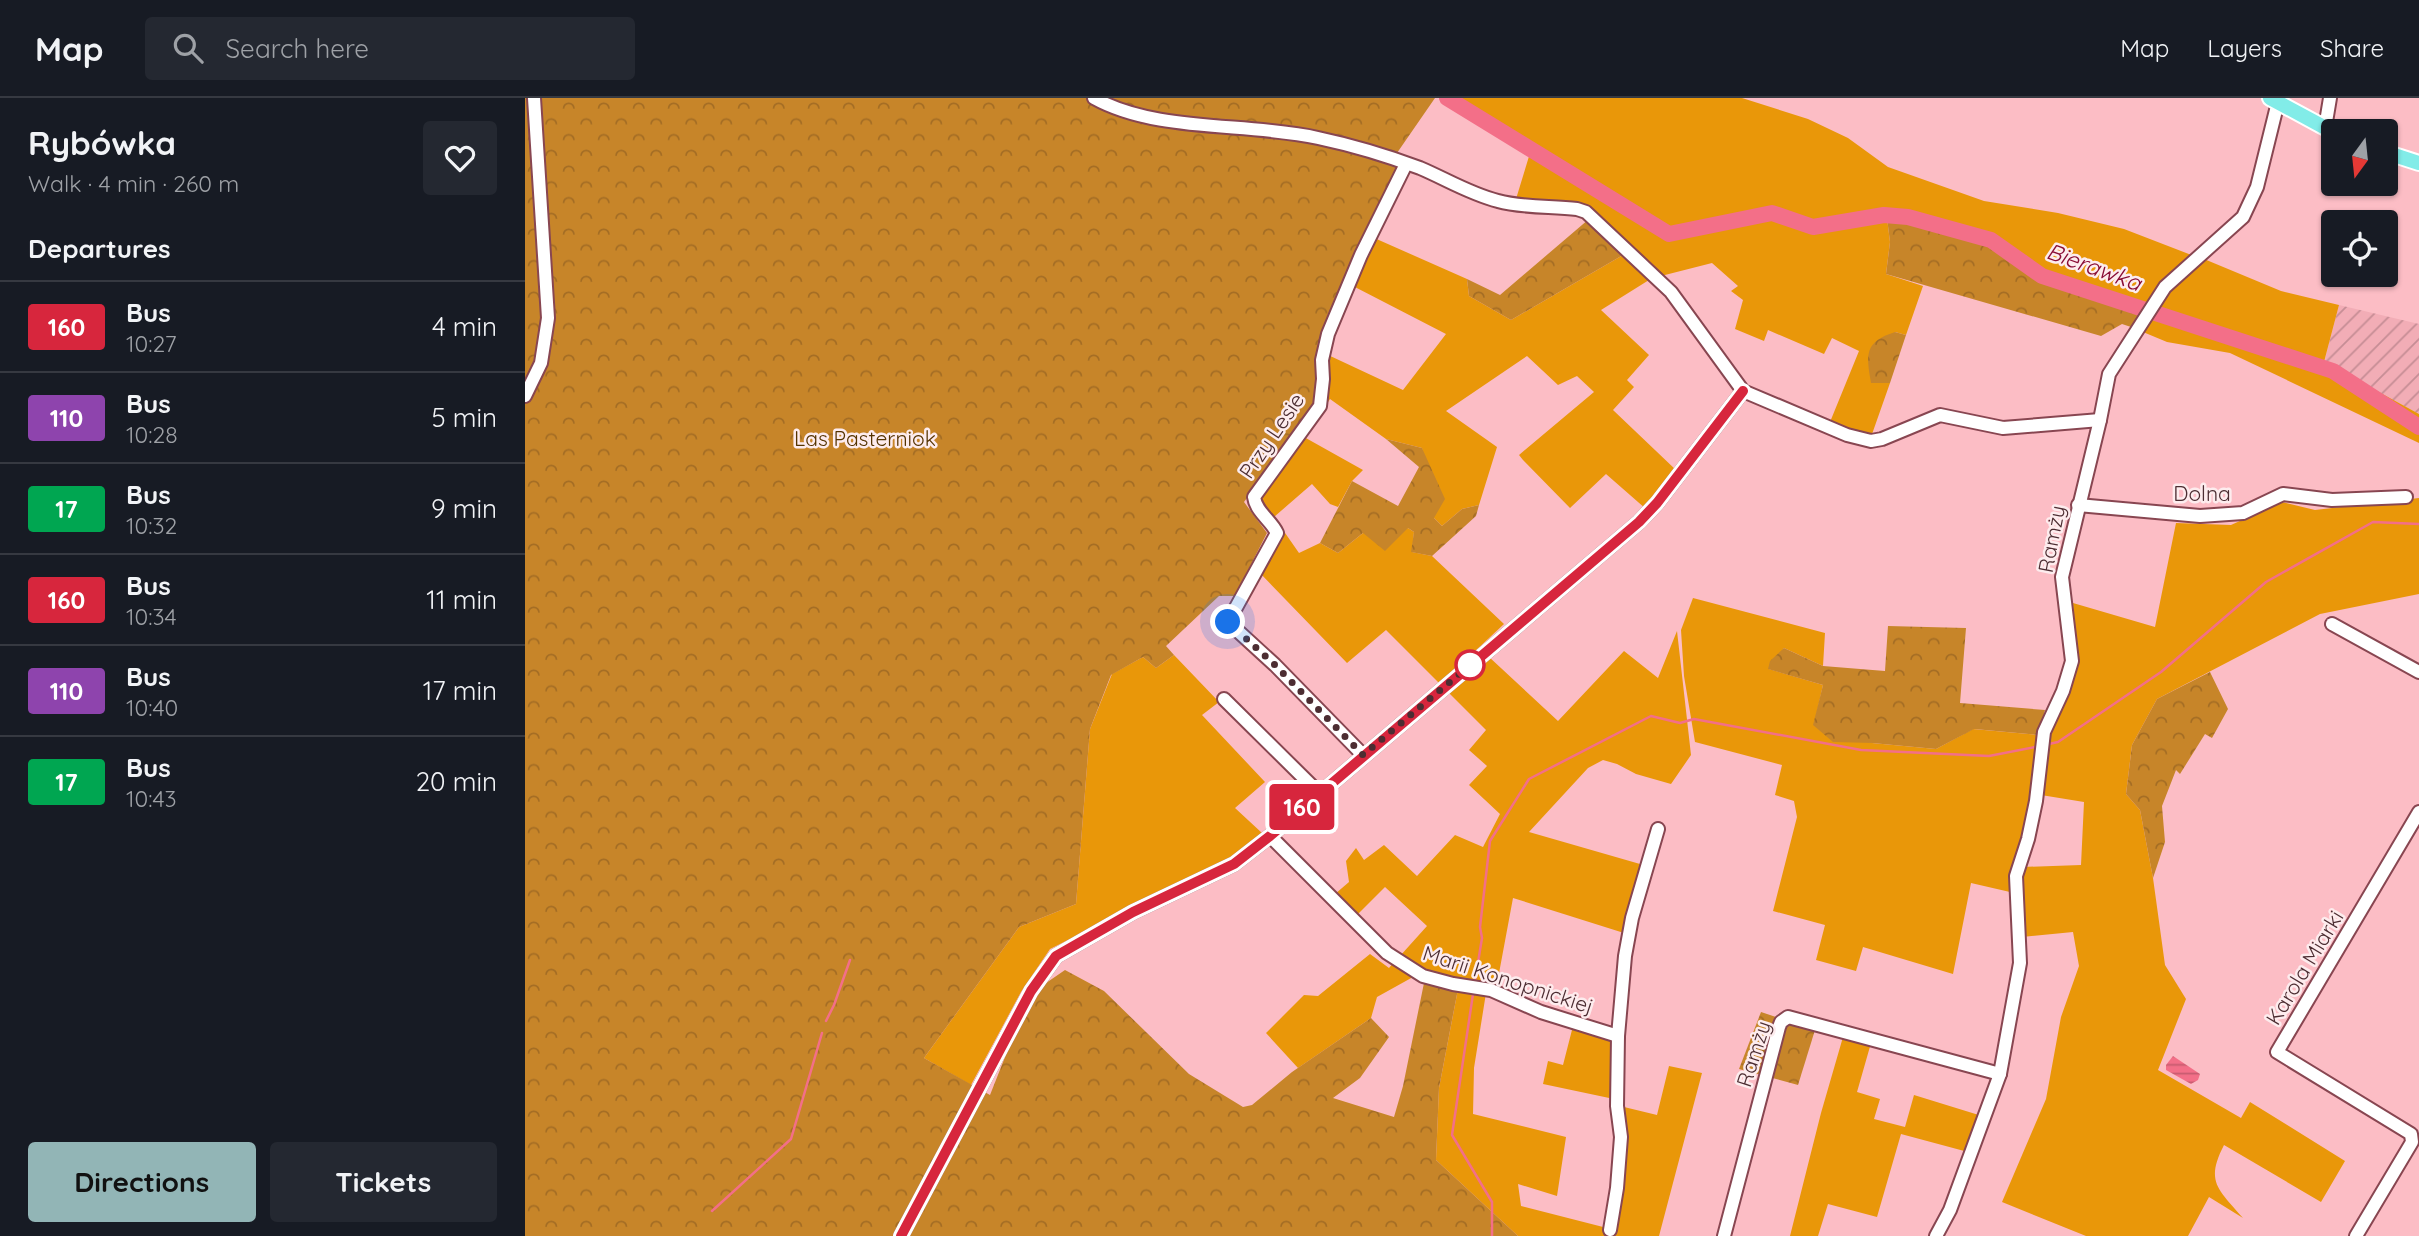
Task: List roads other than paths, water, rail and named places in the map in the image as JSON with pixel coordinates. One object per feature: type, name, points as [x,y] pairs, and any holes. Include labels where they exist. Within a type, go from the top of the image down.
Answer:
[{"type":"main road","points":[[2274,100],[2321,126]]},
{"type":"main road","points":[[2398,156],[2419,163]]},
{"type":"street","points":[[525,396],[541,363],[548,318],[534,98]]},
{"type":"street","points":[[1094,98],[1133,114],[1157,119],[1301,134],[1406,164],[1480,196],[1501,202],[1586,212],[1671,292],[1743,391],[1847,435],[1871,441],[1882,439],[1940,415],[2003,428],[2100,420]]},
{"type":"street","points":[[2329,119],[2330,98]]},
{"type":"street","name":"Ramży","points":[[1936,1236],[1950,1210],[2000,1074],[2019,972],[2016,876],[2036,801],[2044,732],[2063,691],[2072,661],[2061,577],[2109,374],[2165,287],[2243,217],[2257,187],[2274,100]]},
{"type":"street","name":"Przy Lesie","points":[[1363,755],[1275,665],[1228,622],[1277,533],[1255,506],[1254,497],[1320,406],[1322,360],[1328,334],[1361,255],[1406,164]]},
{"type":"street","points":[[901,1236],[1031,991],[1056,956],[1133,912],[1234,864],[1270,836],[1639,522],[1657,503],[1743,391]]},
{"type":"street","name":"Dolna","points":[[2078,505],[2200,516],[2243,513],[2283,494],[2332,500],[2406,497]]},
{"type":"street","points":[[2332,624],[2419,672]]},
{"type":"street","points":[[1224,699],[1319,793]]},
{"type":"street","name":"Karola Miarki","points":[[2355,1236],[2412,1142],[2411,1134],[2277,1052],[2419,812]]},
{"type":"street","points":[[1610,1230],[1621,1137],[1617,1106],[1618,1036],[1625,956],[1632,918],[1658,829]]},
{"type":"street","name":"Marii Konopnickiej","points":[[1270,836],[1387,953],[1423,976],[1490,990],[1541,1012],[1618,1036]]},
{"type":"street","name":"Ramży","points":[[1724,1236],[1779,1027],[1788,1017],[2000,1074]]},
{"type":"waterway","name":"Bierawka","points":[[1447,98],[1669,234],[1772,213],[1813,227],[1884,215],[1908,217],[1991,240],[2042,276],[2333,371],[2419,427]]},
{"type":"waterway","points":[[2049,744],[2058,742],[2161,672],[2266,582],[2373,522],[2419,524]]},
{"type":"waterway","points":[[1475,981],[1482,938],[1480,927],[1490,841],[1529,779],[1651,716],[1680,723],[1694,719],[1861,750],[1989,756],[2035,747]]},
{"type":"waterway","points":[[826,1021],[850,960]]},
{"type":"waterway","points":[[1473,994],[1452,1135],[1492,1202],[1492,1236]]},
{"type":"waterway","points":[[712,1211],[791,1139],[822,1033]]},
{"type":"park label","name":"Las Pasterniok","points":[[865,439]]}]
